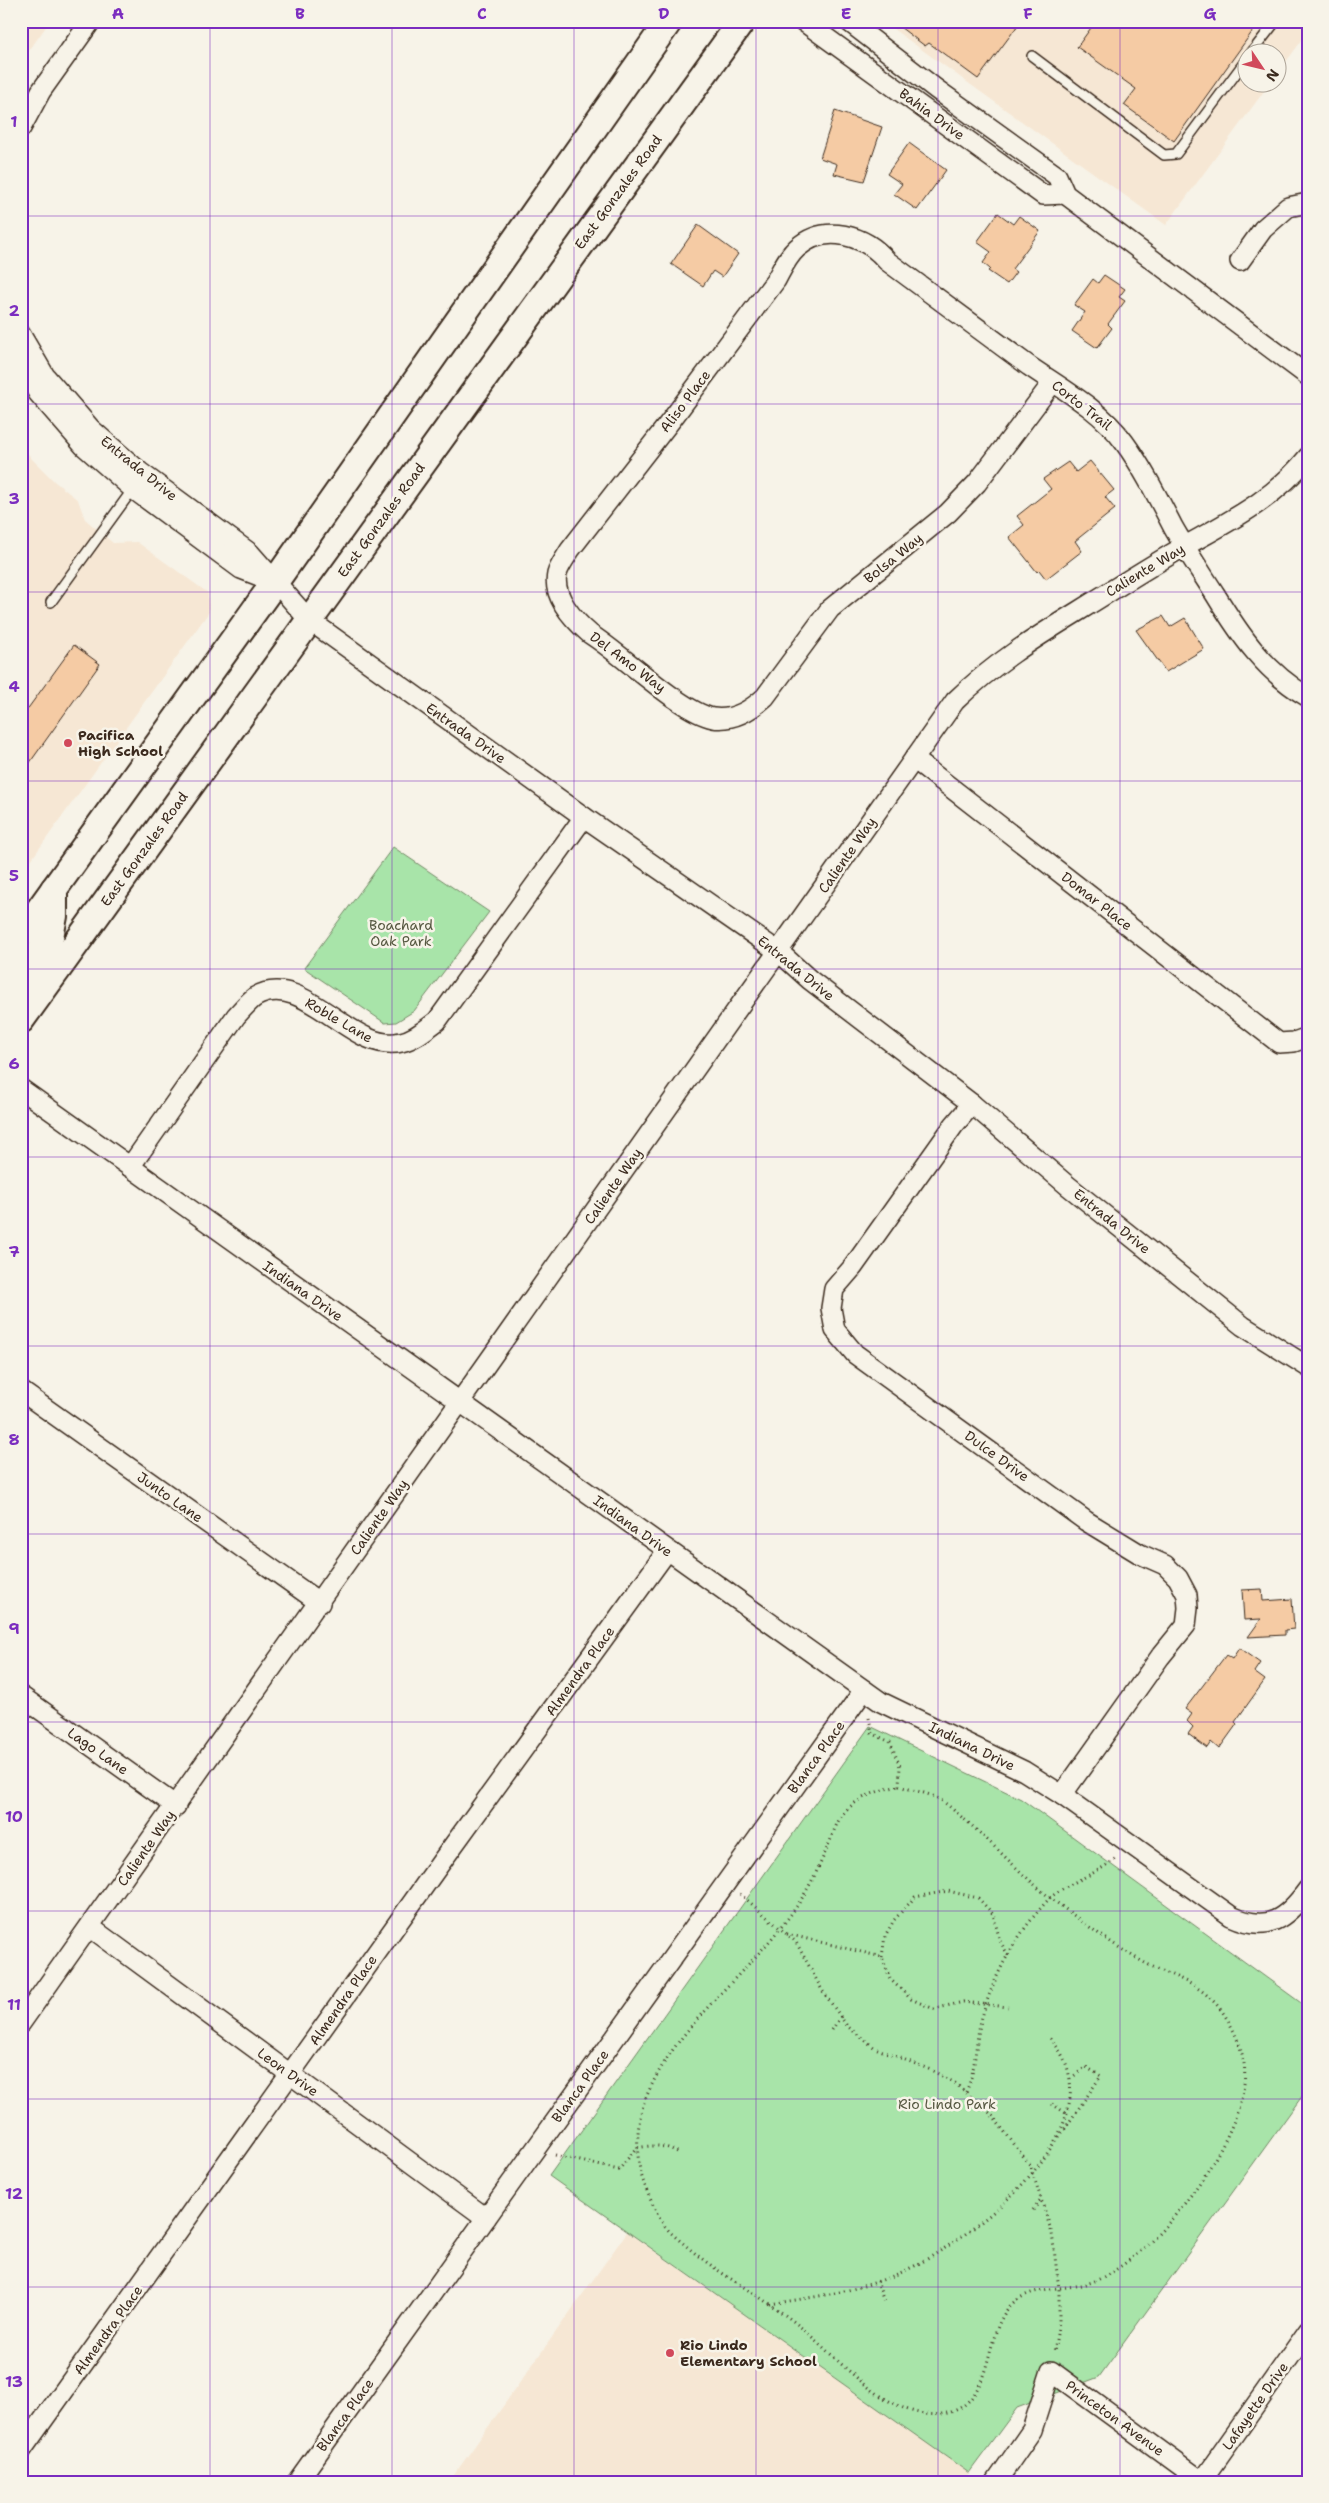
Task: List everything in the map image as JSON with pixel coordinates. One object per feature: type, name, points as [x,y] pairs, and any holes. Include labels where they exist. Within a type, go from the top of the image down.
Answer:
[{"type":"main road","points":[[21,935],[275,582],[669,21]]},
{"type":"main road","name":"East Gonzales Road","points":[[21,1020],[742,21]]},
{"type":"main road","points":[[21,981],[50,937],[54,916],[54,889]]},
{"type":"street","points":[[21,128],[41,91],[91,21]]},
{"type":"street","name":"Bahia Drive","points":[[803,21],[1043,195],[1065,194]]},
{"type":"street","name":"Bahia Drive","points":[[848,21],[936,89],[1057,176],[1065,194],[1308,376]]},
{"type":"street","points":[[867,66],[879,63],[970,124],[986,124]]},
{"type":"street","points":[[1240,261],[1263,229],[1288,207],[1308,203]]},
{"type":"street","name":"Corto Trail","points":[[824,235],[843,234],[869,244],[887,261],[1104,420],[1123,440],[1185,546],[1252,651],[1279,677],[1308,697]]},
{"type":"street","name":"Aliso Place","points":[[557,579],[558,573],[575,542],[672,419],[776,280],[785,262],[797,248],[824,235]]},
{"type":"street","name":"Entrada Drive","points":[[21,335],[45,376],[91,429],[140,472],[250,553],[309,620],[584,817],[779,952],[810,980],[972,1104],[1067,1185],[1243,1326],[1308,1367]]},
{"type":"street","name":"Entrada Drive","points":[[21,364],[38,393],[84,446],[134,489],[241,569],[275,582]]},
{"type":"street","name":"Bolsa Way","points":[[723,718],[738,715],[755,707],[765,697],[774,682],[830,609],[948,513],[977,483],[1053,382]]},
{"type":"street","name":"Caliente Way","points":[[21,2023],[320,1603],[954,701],[1000,660],[1185,546],[1245,513],[1275,491],[1308,457]]},
{"type":"street","name":"Del Amo Way","points":[[557,579],[560,594],[566,606],[576,622],[590,634],[691,710],[713,718],[723,718]]},
{"type":"street","name":"Domar Place","points":[[914,759],[1280,1043],[1294,1042],[1308,1037]]},
{"type":"street","name":"Roble Lane","points":[[130,1167],[236,1016],[255,997],[273,992],[286,993],[306,999],[365,1038],[383,1044],[400,1042],[418,1035],[437,1021],[584,817]]},
{"type":"street","name":"Indiana Drive","points":[[21,1089],[881,1702],[1024,1771],[1062,1794],[1130,1845],[1232,1916],[1247,1923],[1265,1924],[1283,1917],[1296,1905],[1308,1889]]},
{"type":"street","name":"Dulce Drive","points":[[972,1104],[954,1124],[853,1267],[834,1289],[831,1308],[835,1330],[855,1354],[1086,1521],[1140,1554],[1165,1565],[1178,1578],[1186,1595],[1188,1608],[1186,1625],[1160,1657],[1062,1794]]},
{"type":"street","name":"Junto Lane","points":[[21,1391],[320,1603]]},
{"type":"street","name":"Almendra Place","points":[[21,2451],[667,1551]]},
{"type":"street","name":"Blanca Place","points":[[297,2482],[864,1690]]},
{"type":"street","name":"Lago Lane","points":[[21,1696],[176,1806]]},
{"type":"street","name":"Leon Drive","points":[[90,1927],[486,2218]]},
{"type":"street","name":"Lafayette Drive","points":[[1202,2482],[1308,2331]]},
{"type":"street","points":[[996,2482],[1032,2430],[1051,2371]]},
{"type":"street","name":"Princeton Avenue","points":[[1051,2371],[1202,2482]]},
{"type":"lane","points":[[1260,42],[1276,21]]},
{"type":"lane","points":[[1032,56],[1164,155],[1176,154],[1236,73]]},
{"type":"lane","points":[[51,602],[134,489]]},
{"type":"path","points":[[864,1690],[872,1733],[890,1742],[900,1766],[899,1786]]},
{"type":"path","points":[[899,1786],[938,1798],[982,1834],[1050,1898],[1111,1943],[1207,1994],[1226,2020],[1234,2035],[1244,2065],[1242,2095],[1219,2151],[1195,2190],[1165,2229],[1120,2267],[1092,2282],[1059,2289],[1042,2290],[1023,2296],[1011,2304],[1001,2319],[992,2341],[981,2384],[963,2404],[945,2414],[911,2413],[877,2395],[789,2317],[698,2257],[665,2228],[643,2181],[636,2148],[645,2096],[669,2055],[695,2021],[743,1972],[796,1908],[823,1858],[842,1814],[873,1791],[899,1786]]},
{"type":"path","points":[[966,2092],[972,2080],[979,2030],[986,2003],[1013,1945],[1050,1898],[1114,1860],[1130,1845]]},
{"type":"path","points":[[726,1883],[796,1942],[822,1990],[847,2026],[875,2048],[930,2070],[955,2083],[991,2114],[1030,2165],[1052,2233],[1059,2289],[1059,2322],[1051,2371]]},
{"type":"path","points":[[1008,1955],[1000,1941],[993,1914],[978,1898],[948,1891],[914,1898],[894,1920],[884,1936],[882,1958],[890,1979],[911,1999],[934,2008],[963,2002],[986,2003],[1008,2007]]},
{"type":"path","points":[[787,1933],[882,1958]]},
{"type":"path","points":[[832,2030],[841,2016]]},
{"type":"path","points":[[1050,2038],[1059,2049],[1071,2078],[1067,2114],[1056,2141]]},
{"type":"path","points":[[769,2304],[859,2288],[903,2272],[962,2237],[1012,2195],[1056,2141],[1102,2076],[1086,2067],[1071,2078]]},
{"type":"path","points":[[1052,2104],[1067,2114]]},
{"type":"path","points":[[535,2148],[619,2170],[636,2148],[655,2145],[668,2147],[679,2153]]},
{"type":"path","points":[[1033,2210],[1041,2199]]},
{"type":"path","points":[[876,2281],[884,2302]]},
{"type":"shaded area","points":[[21,21],[50,21],[21,62]]},
{"type":"shaded area","points":[[882,21],[1308,21],[1308,32],[1286,62],[1286,42],[1236,42],[1236,92],[1263,92],[1166,225]]},
{"type":"shaded area","name":"Pacifica High School","points":[[21,444],[31,458],[55,482],[78,500],[85,519],[113,543],[137,542],[208,593],[209,612],[21,874]]},
{"type":"shaded area","name":"Rio Lindo Elementary School","points":[[627,2232],[969,2473],[963,2482],[449,2482]]},
{"type":"green space","name":"Boachard Oak Park","points":[[393,847],[489,912],[414,1011],[396,1022],[385,1023],[304,968]]},
{"type":"green space","name":"Rio Lindo Park","points":[[870,1726],[1021,1799],[1308,2008],[1308,2088],[1099,2377],[1017,2408],[969,2473],[549,2176]]},
{"type":"building","points":[[892,21],[1021,21],[978,79],[929,43],[925,46]]},
{"type":"building","points":[[1096,21],[1260,21],[1245,42],[1236,42],[1236,54],[1174,141],[1124,105],[1136,89],[1077,47]]},
{"type":"building","points":[[835,111],[882,127],[864,181],[834,174],[837,164],[820,158]]},
{"type":"building","points":[[909,143],[946,170],[917,210],[894,194],[902,184],[887,174]]},
{"type":"building","points":[[998,213],[1013,224],[1019,216],[1040,231],[1012,269],[1016,272],[1007,284],[988,271],[990,269],[983,263],[991,252],[977,242]]},
{"type":"building","points":[[698,225],[738,254],[722,277],[713,271],[703,286],[671,264]]},
{"type":"building","points":[[1104,275],[1125,289],[1119,297],[1125,301],[1108,324],[1112,328],[1097,348],[1072,331],[1085,312],[1074,305],[1093,279],[1098,283]]},
{"type":"building","points":[[1090,461],[1114,490],[1105,497],[1115,509],[1075,541],[1082,551],[1046,579],[1039,570],[1037,572],[1009,537],[1024,525],[1017,516],[1051,489],[1043,479],[1068,462],[1076,472]]},
{"type":"building","points":[[1163,616],[1170,627],[1185,618],[1204,649],[1166,672],[1136,630]]},
{"type":"building","points":[[74,645],[100,664],[21,775],[21,718]]},
{"type":"building","points":[[1262,1589],[1263,1601],[1292,1599],[1294,1629],[1285,1630],[1285,1635],[1248,1637],[1261,1619],[1244,1620],[1242,1590]]},
{"type":"building","points":[[1239,1648],[1260,1663],[1254,1672],[1265,1680],[1235,1722],[1237,1724],[1219,1749],[1211,1742],[1207,1748],[1188,1734],[1193,1727],[1187,1721],[1192,1714],[1185,1709],[1226,1655],[1232,1659]]},
{"type":"place","name":"Pacifica High School","points":[[68,743]]},
{"type":"place","name":"Rio Lindo Elementary School","points":[[670,2353]]}]
